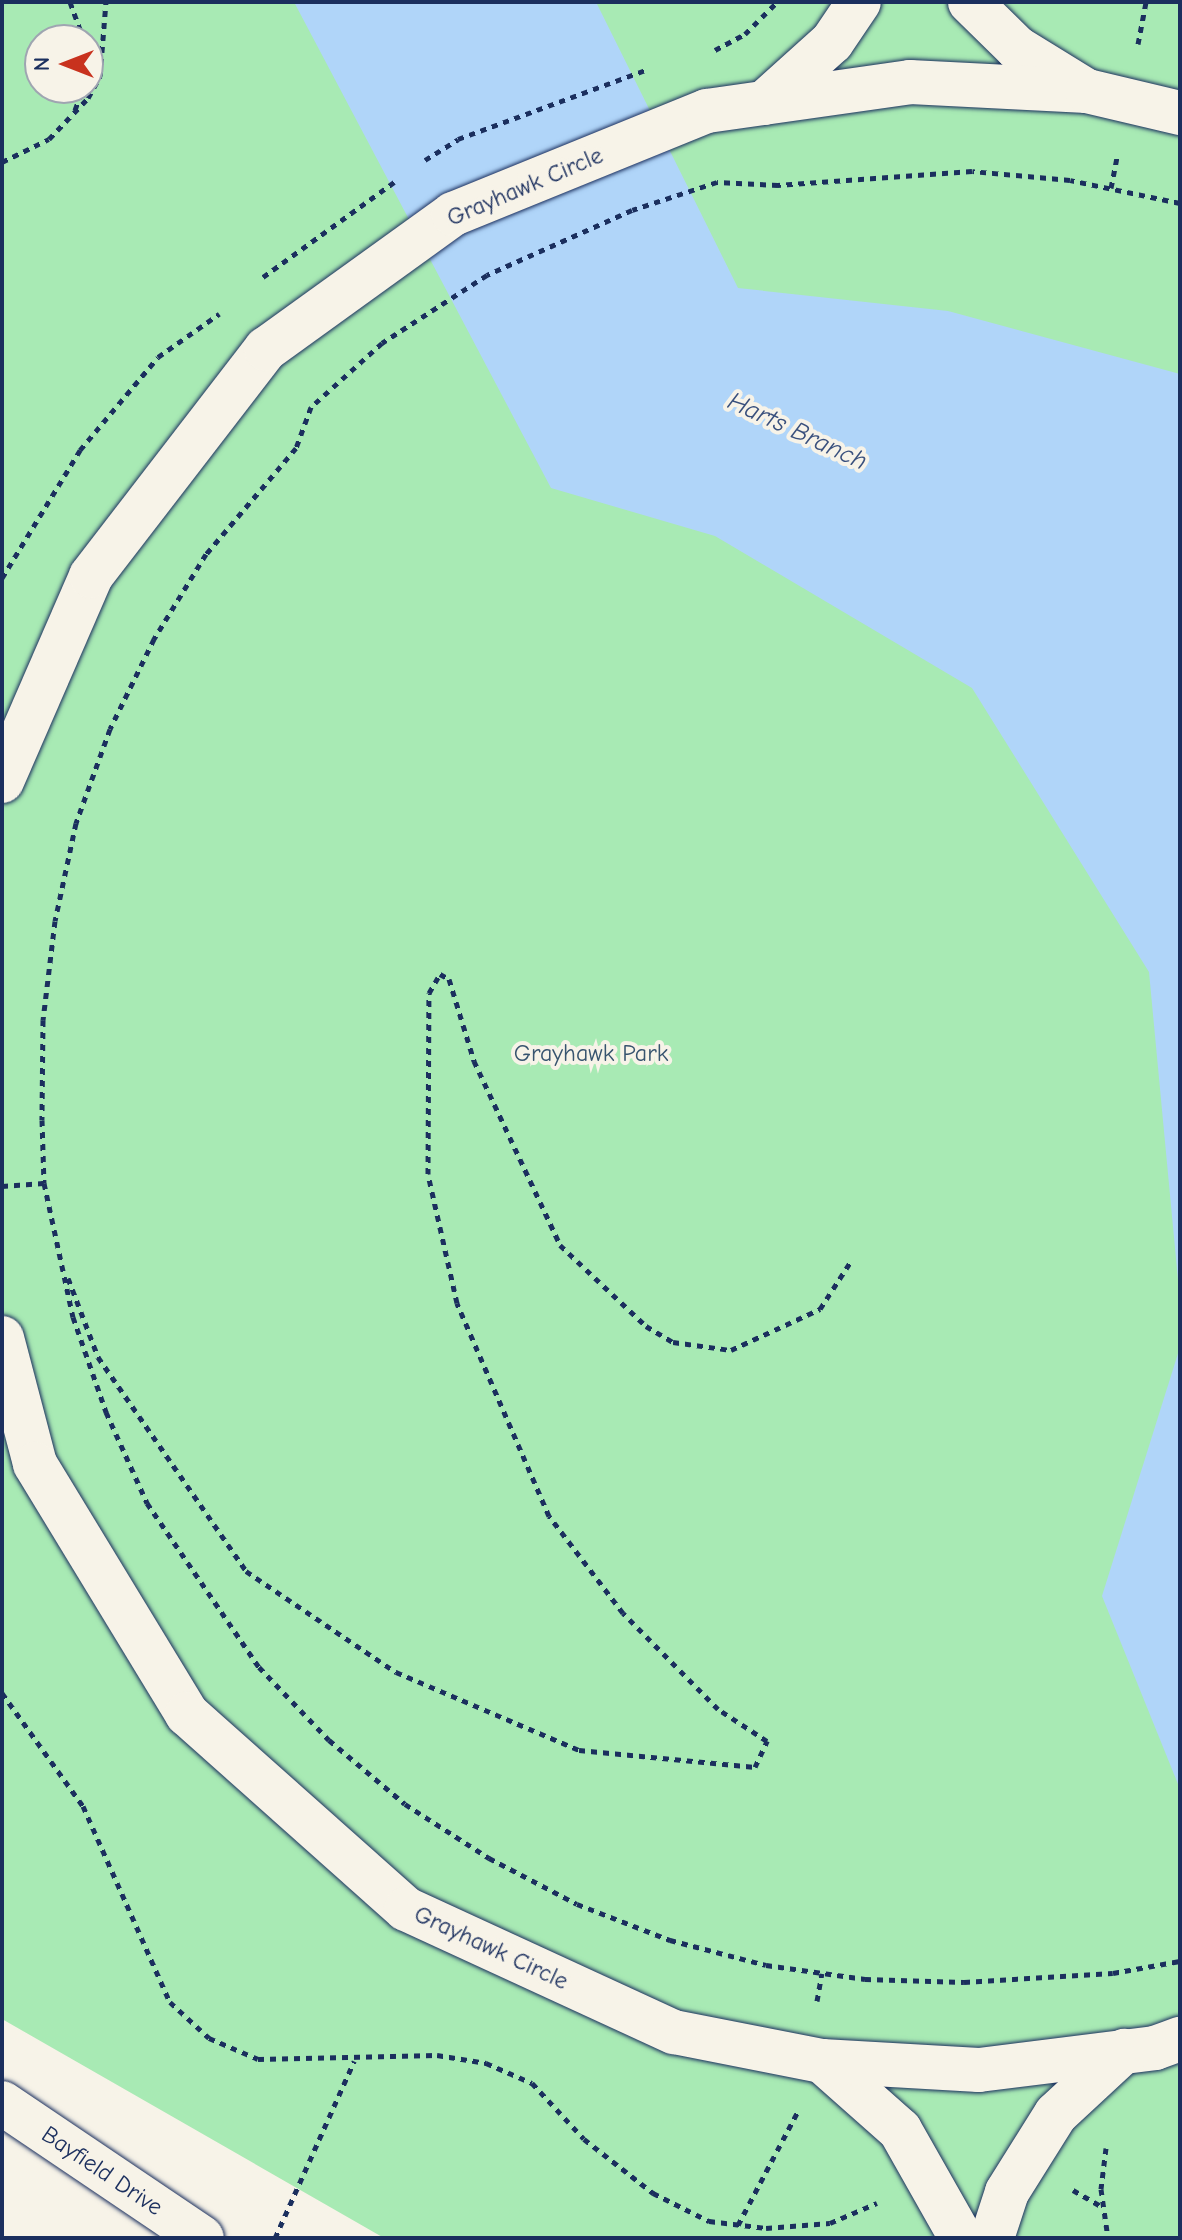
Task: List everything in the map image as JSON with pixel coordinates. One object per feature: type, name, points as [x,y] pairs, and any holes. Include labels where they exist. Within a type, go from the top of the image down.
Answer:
[{"type":"street","points":[[764,103],[832,42],[859,2]]},
{"type":"street","points":[[970,2],[1017,48],[1087,91]]},
{"type":"street","name":"Grayhawk Circle","points":[[2,781],[91,576],[266,349],[453,214],[707,111],[910,82],[1087,91],[1180,113]]},
{"type":"street","name":"Grayhawk Circle","points":[[2,1338],[35,1464],[187,1714],[394,1899],[674,2032],[822,2061],[979,2070],[1153,2046]]},
{"type":"street","points":[[992,2238],[1007,2192],[1056,2114],[1153,2046]]},
{"type":"street","points":[[822,2061],[900,2130],[961,2238]]},
{"type":"street","name":"Bayfield Drive","points":[[2,2103],[183,2233]]},
{"type":"path","points":[[70,2],[78,24]]},
{"type":"path","points":[[2,162],[49,139],[74,112],[100,76],[106,2]]},
{"type":"path","points":[[708,55],[745,34],[777,2]]},
{"type":"path","points":[[74,112],[77,104]]},
{"type":"path","points":[[1180,203],[1070,180],[972,171],[778,185],[717,182],[632,210],[487,275],[382,343],[311,407],[296,448],[206,554],[154,639],[110,729],[76,823],[43,1020],[44,1183],[73,1317],[106,1412],[147,1503],[199,1588],[269,1678],[405,1804],[489,1858],[577,1904],[670,1940],[766,1965],[865,1979],[950,1982],[1113,1973],[1180,1961]]},
{"type":"path","points":[[2,578],[89,438],[158,357],[222,312]]},
{"type":"path","points":[[61,1259],[98,1357],[246,1571],[396,1672],[579,1750],[755,1767],[767,1741],[718,1709],[623,1613],[549,1516],[457,1303],[428,1174],[429,993],[440,974],[449,979],[474,1061],[560,1245],[646,1326],[673,1342],[731,1350],[820,1309],[851,1261]]},
{"type":"path","points":[[2,1186],[44,1183]]},
{"type":"path","points":[[2,1693],[83,1806],[170,2002],[209,2038],[258,2059],[354,2061],[437,2055],[486,2063],[532,2083],[584,2139],[641,2184],[709,2221],[766,2228],[830,2223],[881,2201]]},
{"type":"path","points":[[275,2238],[354,2061]]},
{"type":"path","points":[[1108,2238],[1101,2189],[1110,2138]]},
{"type":"green space","name":"Grayhawk Park","points":[[2,2],[1180,2],[1180,2238],[384,2238],[2,2019]]},
{"type":"water","name":"Harts Branch","points":[[294,2],[596,2],[738,288],[948,311],[1180,374],[1180,1301],[1149,972],[972,688],[715,536],[551,488]]},
{"type":"water","points":[[1180,1347],[1180,1789],[1102,1596]]}]
